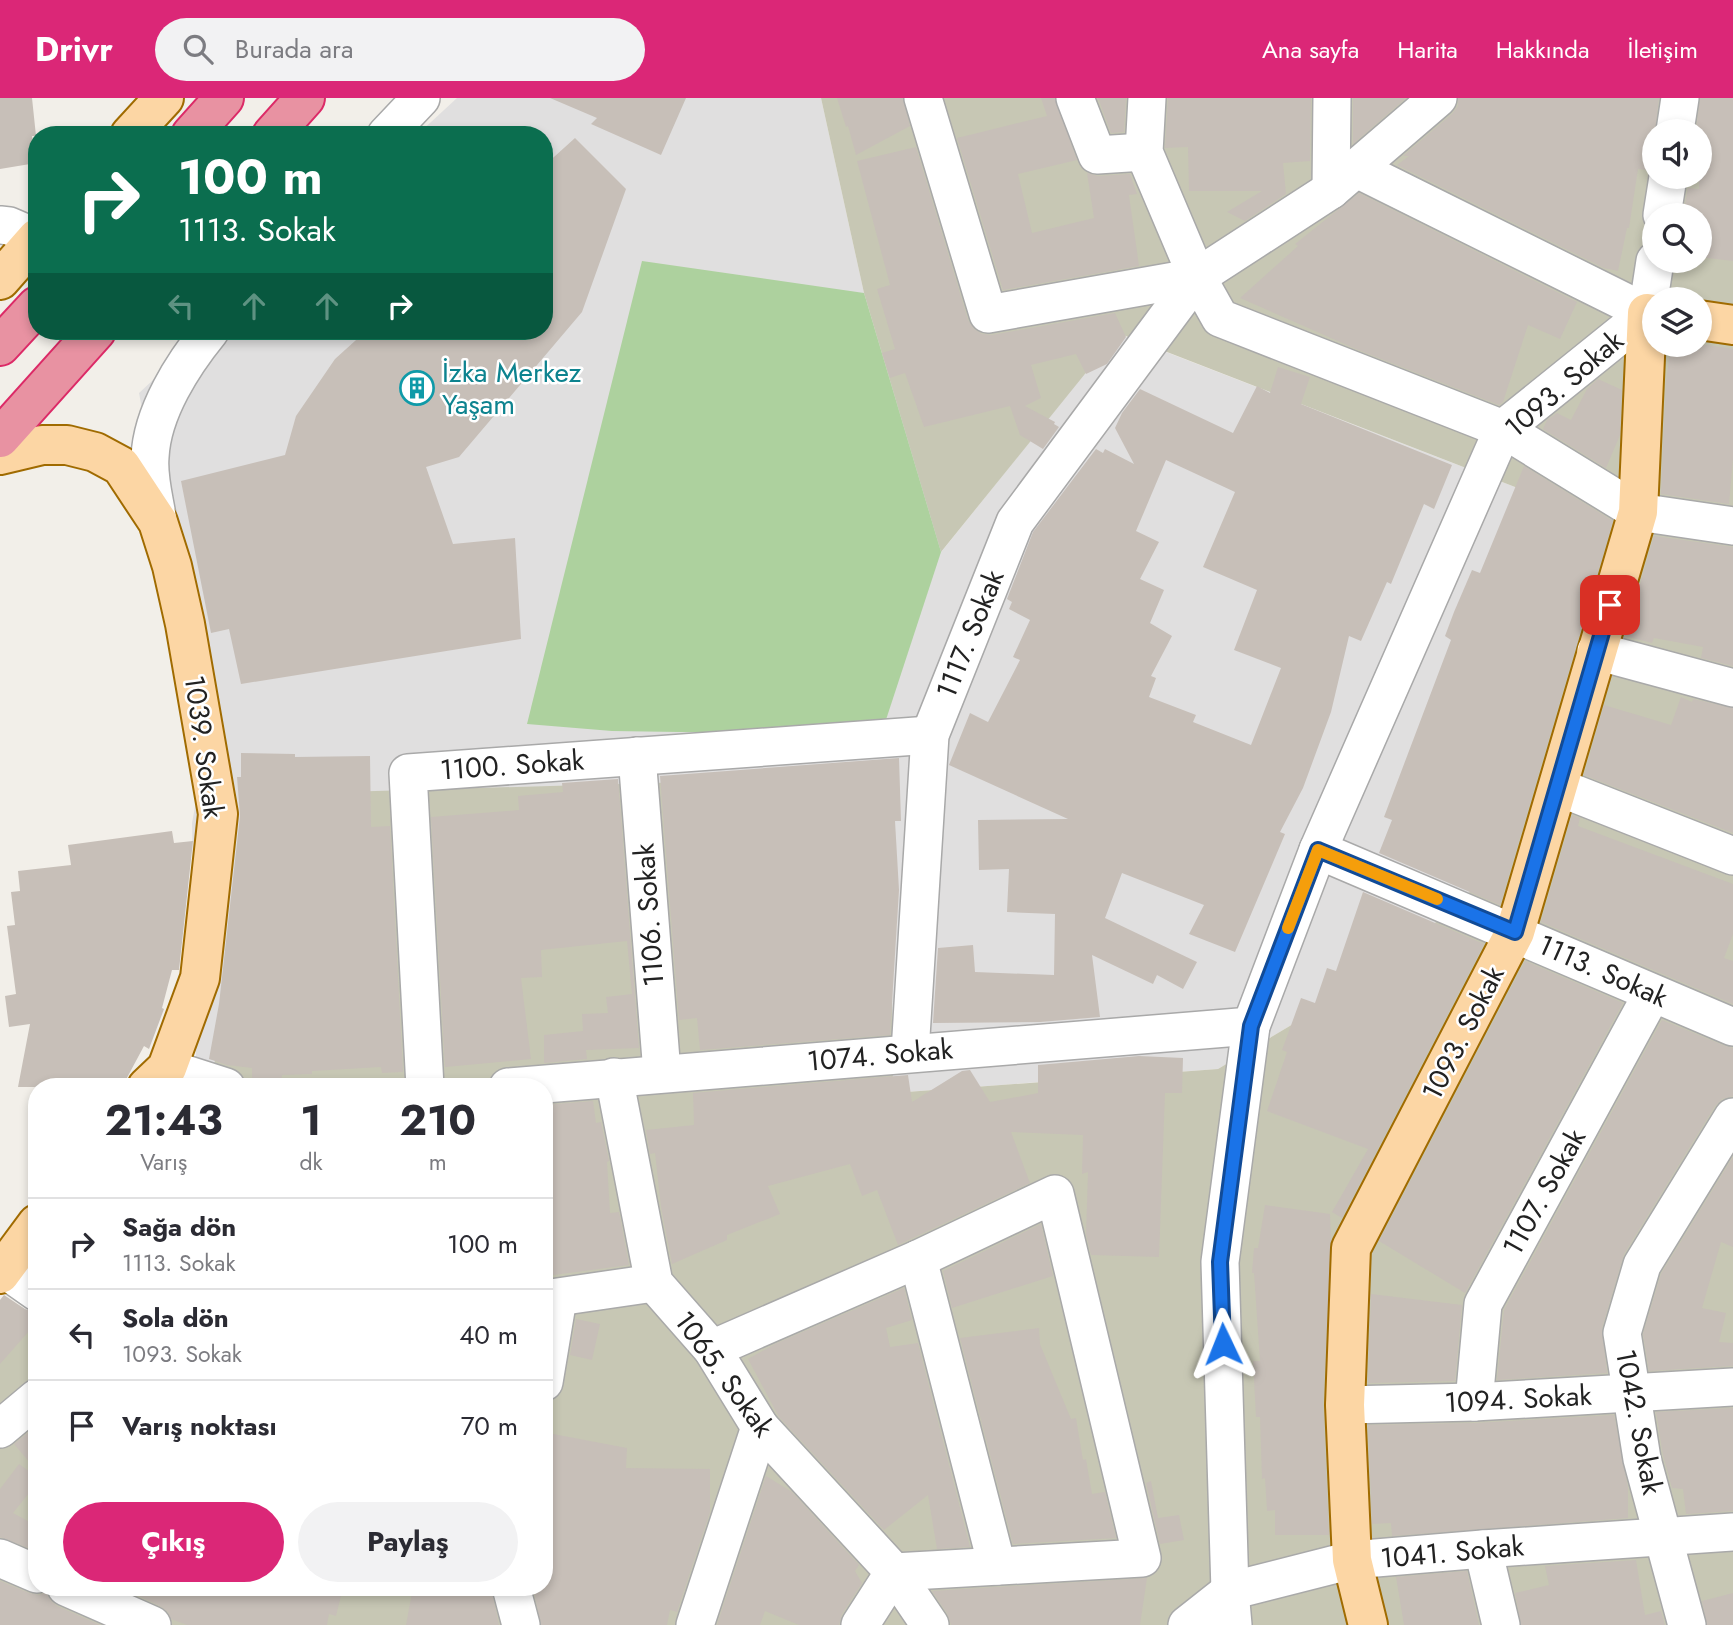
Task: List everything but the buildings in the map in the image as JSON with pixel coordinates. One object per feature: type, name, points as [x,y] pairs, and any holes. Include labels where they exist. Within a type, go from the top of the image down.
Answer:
[{"type":"highway","points":[[199,126],[224,98]]},
{"type":"highway","points":[[280,126],[305,98]]},
{"type":"highway","points":[[0,346],[28,316]]},
{"type":"highway","points":[[0,438],[88,340]]},
{"type":"main road","points":[[138,126],[164,98]]},
{"type":"main road","points":[[0,280],[28,248]]},
{"type":"main road","points":[[1712,322],[1733,325]]},
{"type":"main road","name":"1093. Sokak","points":[[1368,1625],[1352,1560],[1345,1405],[1351,1248],[1515,932],[1638,512],[1647,357]]},
{"type":"main road","points":[[0,456],[42,445],[67,445],[135,461]]},
{"type":"main road","name":"1039. Sokak","points":[[135,461],[172,566],[185,624],[218,814],[200,978],[157,1077]]},
{"type":"main road","points":[[2,1272],[28,1236]]},
{"type":"street","points":[[395,126],[421,98]]},
{"type":"street","points":[[923,98],[988,314],[1197,277],[1343,179],[1438,98]]},
{"type":"street","points":[[1075,98],[1097,155],[1144,152]]},
{"type":"street","points":[[1147,98],[1144,152],[1197,277],[1220,318],[1503,429],[1638,512],[1733,526]]},
{"type":"street","points":[[1332,98],[1343,179]]},
{"type":"street","points":[[1677,119],[1680,98]]},
{"type":"street","points":[[1343,179],[1642,310]]},
{"type":"street","points":[[0,225],[28,234]]},
{"type":"street","name":"1117. Sokak","points":[[910,1052],[930,735],[1015,522],[1197,277]]},
{"type":"street","name":"1093. Sokak","points":[[1231,1608],[1220,1262],[1251,1026],[1318,850],[1503,429],[1642,319]]},
{"type":"street","points":[[135,461],[189,356],[203,340]]},
{"type":"street","points":[[1596,651],[1733,688]]},
{"type":"street","name":"1100. Sokak","points":[[425,1078],[408,773],[930,735]]},
{"type":"street","name":"1106. Sokak","points":[[637,756],[662,1073]]},
{"type":"street","points":[[1559,787],[1733,856]]},
{"type":"street","name":"1113. Sokak","points":[[1318,850],[1733,1027]]},
{"type":"street","name":"1107. Sokak","points":[[1474,1402],[1483,1304],[1652,994]]},
{"type":"street","name":"1074. Sokak","points":[[553,1083],[1251,1026]]},
{"type":"street","name":"1065. Sokak","points":[[614,1077],[654,1283],[712,1349],[760,1427],[894,1572],[930,1625]]},
{"type":"street","name":"1042. Sokak","points":[[1687,1625],[1642,1459],[1622,1334],[1642,1265],[1733,1117]]},
{"type":"street","points":[[712,1349],[918,1259],[1055,1194],[1142,1558],[894,1572],[860,1625]]},
{"type":"street","points":[[918,1259],[998,1566]]},
{"type":"street","points":[[2,1272],[28,1287]]},
{"type":"street","points":[[553,1298],[654,1283]]},
{"type":"street","name":"1094. Sokak","points":[[1345,1405],[1474,1402],[1733,1387]]},
{"type":"street","points":[[0,1429],[28,1406]]},
{"type":"street","points":[[695,1625],[760,1427]]},
{"type":"street","name":"1041. Sokak","points":[[1187,1625],[1352,1560],[1733,1532]]},
{"type":"street","points":[[1483,1549],[1501,1625]]},
{"type":"street","points":[[0,1558],[28,1570]]},
{"type":"street","points":[[86,1596],[152,1625]]},
{"type":"street","points":[[513,1596],[521,1625]]},
{"type":"shaded area","points":[[457,98],[821,98],[864,293],[942,551],[1117,333],[1595,518],[1483,880],[1380,972],[1218,1069],[892,1093],[890,776],[229,1078],[178,1078],[196,1057],[192,823],[205,752],[139,393],[196,340],[553,340],[553,126],[427,126]]},
{"type":"shaded area","points":[[821,98],[1733,98],[1733,1625],[0,1625],[0,1353],[28,1327],[28,1596],[553,1596],[553,1078],[211,1078],[275,794],[890,776],[893,1093],[1218,1069],[1380,972],[1483,880],[1595,518],[1118,333],[941,552],[864,293]]},
{"type":"green space","points":[[642,261],[864,293],[941,552],[881,735],[612,731],[527,724]]},
{"type":"slow traffic","points":[[1288,928],[1318,850],[1437,899]]},
{"type":"place","name":"İzka Merkez Yaşam","points":[[417,388]]},
{"type":"route","points":[[1223,1344],[1220,1262],[1251,1026],[1318,850],[1515,932],[1610,605]]}]
